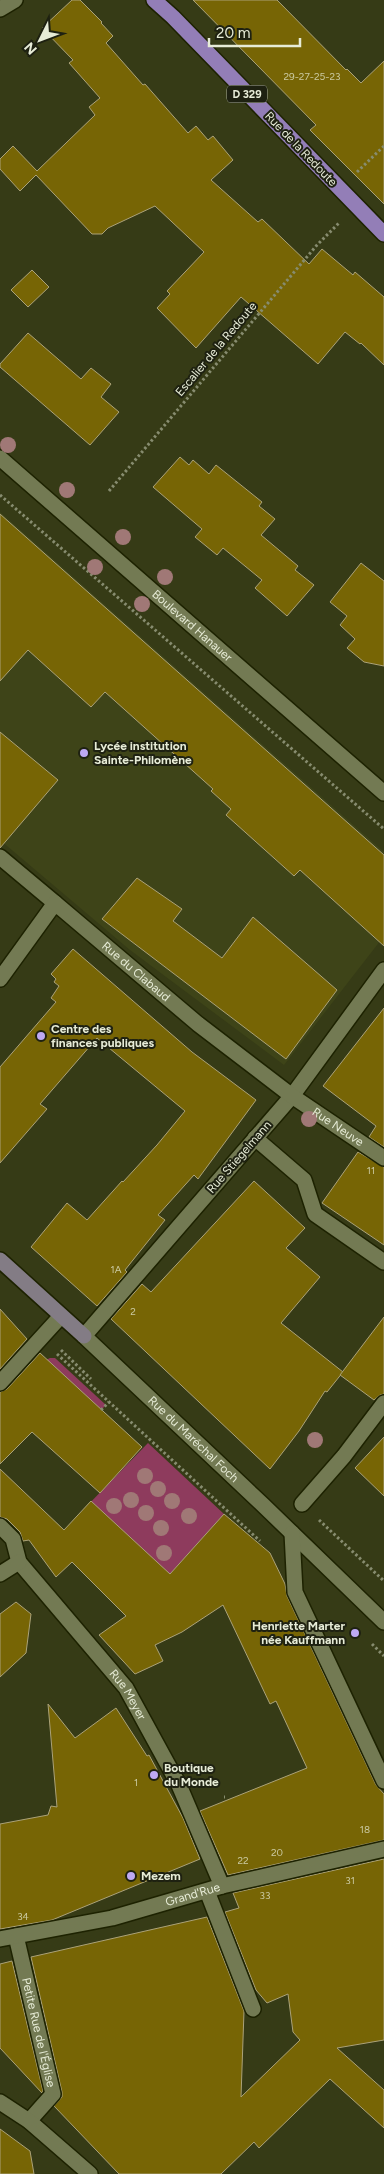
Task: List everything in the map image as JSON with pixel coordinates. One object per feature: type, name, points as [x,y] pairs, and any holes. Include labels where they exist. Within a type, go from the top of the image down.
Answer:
[{"type":"main road","name":"Rue de la Redoute","points":[[154,0],[173,17],[384,234]]},
{"type":"street","points":[[0,9],[14,0]]},
{"type":"street","name":"Boulevard Hanauer","points":[[0,458],[384,794]]},
{"type":"street","name":"Rue du Clabaud","points":[[0,857],[198,1024],[292,1096]]},
{"type":"street","points":[[0,978],[55,903]]},
{"type":"street","name":"Rue Stiegelmann","points":[[84,1336],[292,1096],[384,970]]},
{"type":"street","name":"Rue Neuve","points":[[292,1096],[384,1158]]},
{"type":"street","points":[[255,1138],[304,1180],[315,1214],[384,1262]]},
{"type":"street","name":"Rue du Maréchal Foch","points":[[0,1260],[84,1336],[384,1622]]},
{"type":"street","points":[[0,1383],[61,1316]]},
{"type":"street","points":[[302,1504],[344,1456],[384,1403]]},
{"type":"street","name":"Rue Meyer","points":[[0,1526],[13,1539],[19,1562],[126,1688],[179,1785],[222,1886]]},
{"type":"street","points":[[292,1533],[295,1592],[384,1781]]},
{"type":"street","points":[[0,1574],[19,1562]]},
{"type":"street","name":"Grand'Rue","points":[[0,1940],[112,1918],[222,1886],[384,1849]]},
{"type":"street","points":[[207,1891],[253,2009]]},
{"type":"street","name":"Petite Rue de l'Église","points":[[16,1936],[52,2094],[29,2121]]},
{"type":"street","points":[[0,2102],[29,2121],[90,2174]]},
{"type":"path","points":[[352,178],[384,146]]},
{"type":"path","name":"Escalier de la Redoute","points":[[109,491],[316,245],[340,222]]},
{"type":"path","points":[[0,495],[384,829]]},
{"type":"path","points":[[56,1353],[260,1541]]},
{"type":"path","points":[[101,1410],[109,1402]]},
{"type":"path","points":[[302,1504],[384,1581]]},
{"type":"shaded area","points":[[0,512],[384,852],[384,936],[284,1065],[130,950],[0,840]]},
{"type":"shaded area","points":[[55,1358],[106,1405],[101,1410],[46,1360]]},
{"type":"shaded area","points":[[148,1443],[224,1514],[165,1580],[84,1509]]},
{"type":"building","points":[[72,0],[80,0],[102,22],[113,36],[106,43],[188,133],[196,126],[208,140],[213,136],[233,160],[211,180],[258,222],[262,219],[309,264],[322,249],[353,275],[355,272],[384,297],[384,365],[361,343],[345,332],[318,364],[241,297],[196,348],[157,308],[170,294],[167,291],[204,252],[155,206],[108,228],[102,234],[92,234],[36,175],[20,191],[0,169],[0,159],[13,146],[37,171],[95,115],[89,107],[100,98],[69,63],[73,60],[42,28]]},
{"type":"building","points":[[193,0],[277,0],[361,83],[384,61],[384,204],[310,130],[316,125]]},
{"type":"building","points":[[32,270],[49,287],[28,307],[11,290]]},
{"type":"building","points":[[28,333],[81,379],[91,368],[111,384],[101,397],[119,412],[90,445],[0,367],[0,364]]},
{"type":"building","points":[[180,457],[189,465],[193,460],[209,474],[216,465],[262,502],[259,506],[275,519],[261,535],[298,566],[295,570],[314,585],[287,616],[255,588],[262,580],[223,548],[217,555],[195,537],[202,529],[153,487]]},
{"type":"building","points":[[0,514],[384,855],[384,946],[300,870],[294,876],[226,815],[231,809],[211,791],[213,789],[105,692],[91,707],[28,650],[0,681]]},
{"type":"building","points":[[361,563],[384,581],[384,666],[364,662],[347,648],[355,639],[340,625],[347,616],[330,602]]},
{"type":"building","points":[[0,732],[58,780],[0,848]]},
{"type":"building","points":[[137,878],[182,909],[173,921],[222,958],[253,917],[337,990],[286,1059],[102,919]]},
{"type":"building","points":[[73,949],[192,1052],[256,1100],[198,1179],[194,1175],[158,1215],[165,1220],[125,1270],[127,1272],[97,1306],[31,1247],[67,1203],[87,1220],[157,1145],[185,1111],[97,1038],[40,1104],[47,1109],[0,1163],[0,1067],[56,1002],[51,998],[59,986],[54,982],[56,979],[51,974]]},
{"type":"building","points":[[384,1008],[384,1147],[369,1137],[376,1126],[323,1086]]},
{"type":"building","points":[[358,1152],[384,1167],[384,1245],[322,1203]]},
{"type":"building","points":[[254,1181],[305,1228],[286,1248],[320,1277],[281,1323],[343,1372],[327,1392],[325,1391],[299,1431],[270,1469],[111,1319],[142,1284],[151,1292]]},
{"type":"building","points":[[0,1309],[27,1339],[0,1369]]},
{"type":"building","points":[[384,1317],[384,1394],[374,1400],[340,1375]]},
{"type":"building","points":[[40,1353],[142,1447],[100,1493],[32,1432],[0,1464],[0,1392],[7,1389]]},
{"type":"building","points":[[384,1437],[384,1496],[355,1468]]},
{"type":"building","points":[[0,1469],[64,1530],[91,1501],[170,1574],[224,1514],[270,1553],[285,1584],[287,1596],[376,1785],[384,1794],[384,1840],[228,1875],[200,1811],[307,1768],[276,1701],[270,1704],[223,1605],[182,1632],[155,1645],[163,1661],[135,1674],[99,1635],[126,1616],[72,1562],[56,1577],[29,1540],[23,1541],[20,1532],[7,1519],[0,1517]]},
{"type":"building","points":[[16,1602],[31,1614],[26,1653],[0,1677],[0,1614]]},
{"type":"building","points":[[48,1704],[75,1738],[116,1708],[147,1756],[149,1755],[183,1818],[200,1859],[52,1920],[0,1929],[0,1824],[48,1815],[51,1806],[57,1807]]},
{"type":"building","points":[[384,1859],[384,2040],[337,2048],[384,2090],[384,2128],[330,2079],[259,2148],[254,2142],[221,2174],[119,2174],[54,2106],[62,2097],[62,2092],[31,1957],[207,1917],[244,2011],[241,2097],[300,2040],[293,2032],[288,1994],[267,2003],[256,1990],[225,1912],[239,1908],[233,1893]]},
{"type":"building","points":[[12,1961],[42,2093],[0,2048],[0,1964]]},
{"type":"building","points":[[0,2129],[30,2151],[34,2174],[0,2174]]},
{"type":"place","name":"Lycée institution Sainte-Philomène","points":[[84,753]]},
{"type":"place","name":"Centre des finances publiques","points":[[41,1036]]},
{"type":"place","name":"Henriette Marter née Kauffmann","points":[[355,1633]]},
{"type":"place","name":"Boutique du Monde","points":[[154,1775]]},
{"type":"place","name":"Mezem","points":[[131,1876]]}]
